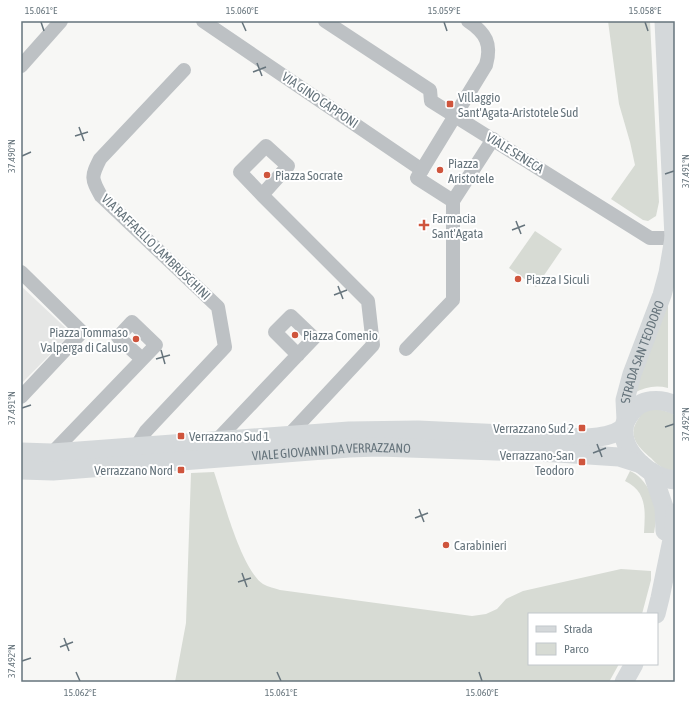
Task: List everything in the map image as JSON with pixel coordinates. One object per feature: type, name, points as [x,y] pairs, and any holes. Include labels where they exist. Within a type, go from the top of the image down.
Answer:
[{"type":"main road","name":"STRADA SAN TEODORO","points":[[646,468],[629,448],[625,435],[625,400],[632,374],[662,295],[674,241],[663,23]]},
{"type":"main road","points":[[625,424],[633,410],[643,403],[659,400],[675,405]]},
{"type":"main road","name":"VIALE GIOVANNI DA VERRAZZANO","points":[[21,452],[52,453],[349,431],[418,430],[587,438],[607,437],[618,432],[625,424]]},
{"type":"main road","name":"VIALE GIOVANNI DA VERRAZZANO","points":[[21,470],[52,471],[378,447],[558,453],[619,457],[646,468],[663,478],[675,480]]},
{"type":"main road","points":[[646,468],[664,507],[666,570]]},
{"type":"main road","points":[[656,613],[673,535],[675,512]]},
{"type":"main road","points":[[624,682],[633,665]]},
{"type":"street","points":[[21,66],[60,21]]},
{"type":"street","name":"VIA GINO CAPPONI","points":[[203,21],[422,170]]},
{"type":"street","name":"VIALE SENECA","points":[[325,21],[430,90],[431,101],[650,238],[674,241]]},
{"type":"street","points":[[453,201],[417,178],[486,65],[489,54],[487,42],[477,27],[468,21]]},
{"type":"street","name":"VIA RAFFAELLO LAMBRUSCHINI","points":[[136,447],[146,432],[225,347],[218,307],[101,196],[94,184],[93,174],[100,159],[184,70]]},
{"type":"street","points":[[406,349],[453,300],[453,201],[493,140]]},
{"type":"street","points":[[262,195],[368,301],[373,345],[288,435]]},
{"type":"street","points":[[21,272],[82,332],[21,397]]},
{"type":"street","points":[[217,440],[295,358]]},
{"type":"street","points":[[52,453],[139,363]]},
{"type":"shaded area","points":[[21,286],[71,333],[21,384]]},
{"type":"green space","points":[[608,21],[650,21],[659,202],[656,216],[648,221],[643,220],[611,199],[635,165],[619,104]]},
{"type":"green space","points":[[535,231],[562,249],[536,287],[509,268]]},
{"type":"green space","points":[[668,304],[668,388],[651,387],[634,393]]},
{"type":"green space","points":[[654,408],[672,413],[675,416],[675,471],[664,469],[642,450],[635,440],[635,424],[642,413]]},
{"type":"green space","points":[[630,471],[641,478],[652,495],[656,515],[654,533],[644,533],[644,503],[638,491],[625,481]]},
{"type":"green space","points":[[214,472],[240,549],[247,564],[255,576],[263,584],[269,587],[280,590],[472,616],[486,614],[497,609],[506,599],[523,591],[621,569],[651,571],[651,580],[642,613],[528,613],[528,665],[618,665],[609,682],[175,682],[186,623],[191,473]]},
{"type":"place","name":"Villaggio Sant'Agata-Aristotele Sud","points":[[450,104]]},
{"type":"place","name":"Piazza Aristotele","points":[[440,170]]},
{"type":"place","name":"Piazza Socrate","points":[[267,175]]},
{"type":"place","name":"Farmacia Sant'Agata","points":[[424,225]]},
{"type":"place","name":"Piazza I Siculi","points":[[518,279]]},
{"type":"place","name":"Piazza Comenio","points":[[295,335]]},
{"type":"place","name":"Piazza Tommaso Valperga di Caluso","points":[[136,339]]},
{"type":"place","name":"Verrazzano Sud 2","points":[[582,428]]},
{"type":"place","name":"Verrazzano Sud 1","points":[[181,436]]},
{"type":"place","name":"Verrazzano-San Teodoro","points":[[582,462]]},
{"type":"place","name":"Verrazzano Nord","points":[[181,470]]},
{"type":"place","name":"Carabinieri","points":[[446,545]]}]
